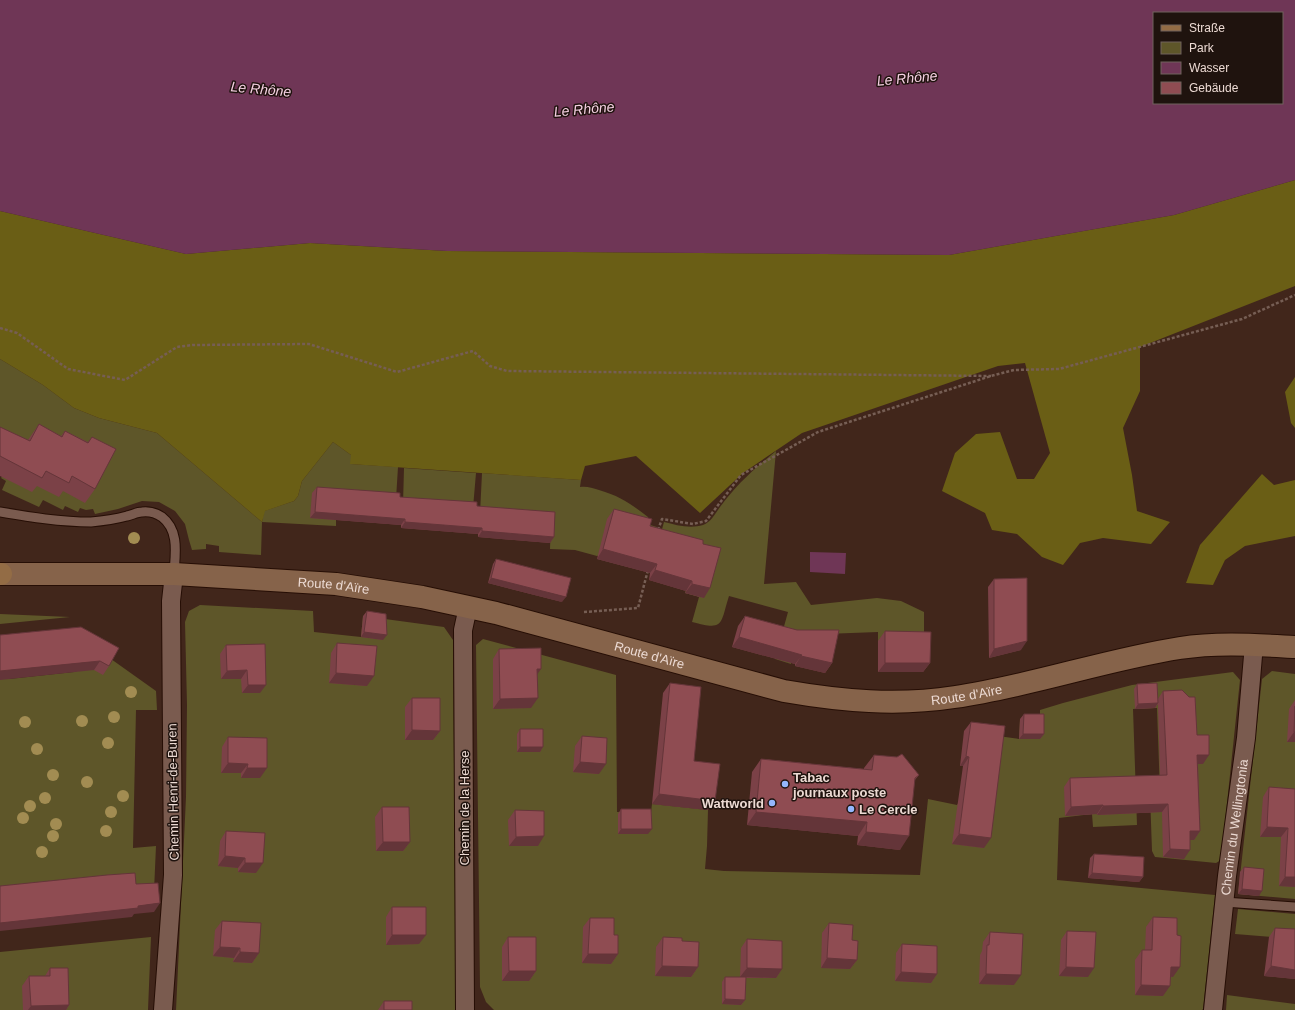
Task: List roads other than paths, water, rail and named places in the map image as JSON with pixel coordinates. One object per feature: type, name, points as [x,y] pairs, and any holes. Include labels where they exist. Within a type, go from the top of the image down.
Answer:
[{"type":"street","name":"Route d'Aïre","points":[[0,574],[174,574],[336,584],[422,597],[496,613],[784,691],[823,698],[866,702],[890,703],[954,698],[1016,686],[1169,650],[1215,645],[1254,644],[1295,647]]},
{"type":"street","name":"Chemin Henri-de-Buren","points":[[163,1010],[173,875],[171,601],[174,574]]},
{"type":"street","name":"Chemin de la Herse","points":[[465,1010],[463,630],[468,607]]},
{"type":"street","name":"Chemin du Wellingtonia","points":[[1213,1010],[1224,902],[1246,738],[1254,644]]},
{"type":"lane","points":[[0,512],[64,521],[93,522],[119,518],[141,512],[152,512],[167,521],[175,538],[176,552],[174,574]]},
{"type":"lane","points":[[1224,902],[1295,907]]},
{"type":"water","name":"Le Rhône","points":[[0,0],[1295,0],[1295,180],[1174,215],[949,255],[447,251],[310,243],[186,254],[0,211]]},
{"type":"water","points":[[810,552],[846,553],[845,574],[810,572]]},
{"type":"place","name":"Tabac journaux poste","points":[[785,784]]},
{"type":"place","name":"Wattworld","points":[[772,803]]},
{"type":"place","name":"Le Cercle","points":[[851,809]]}]
